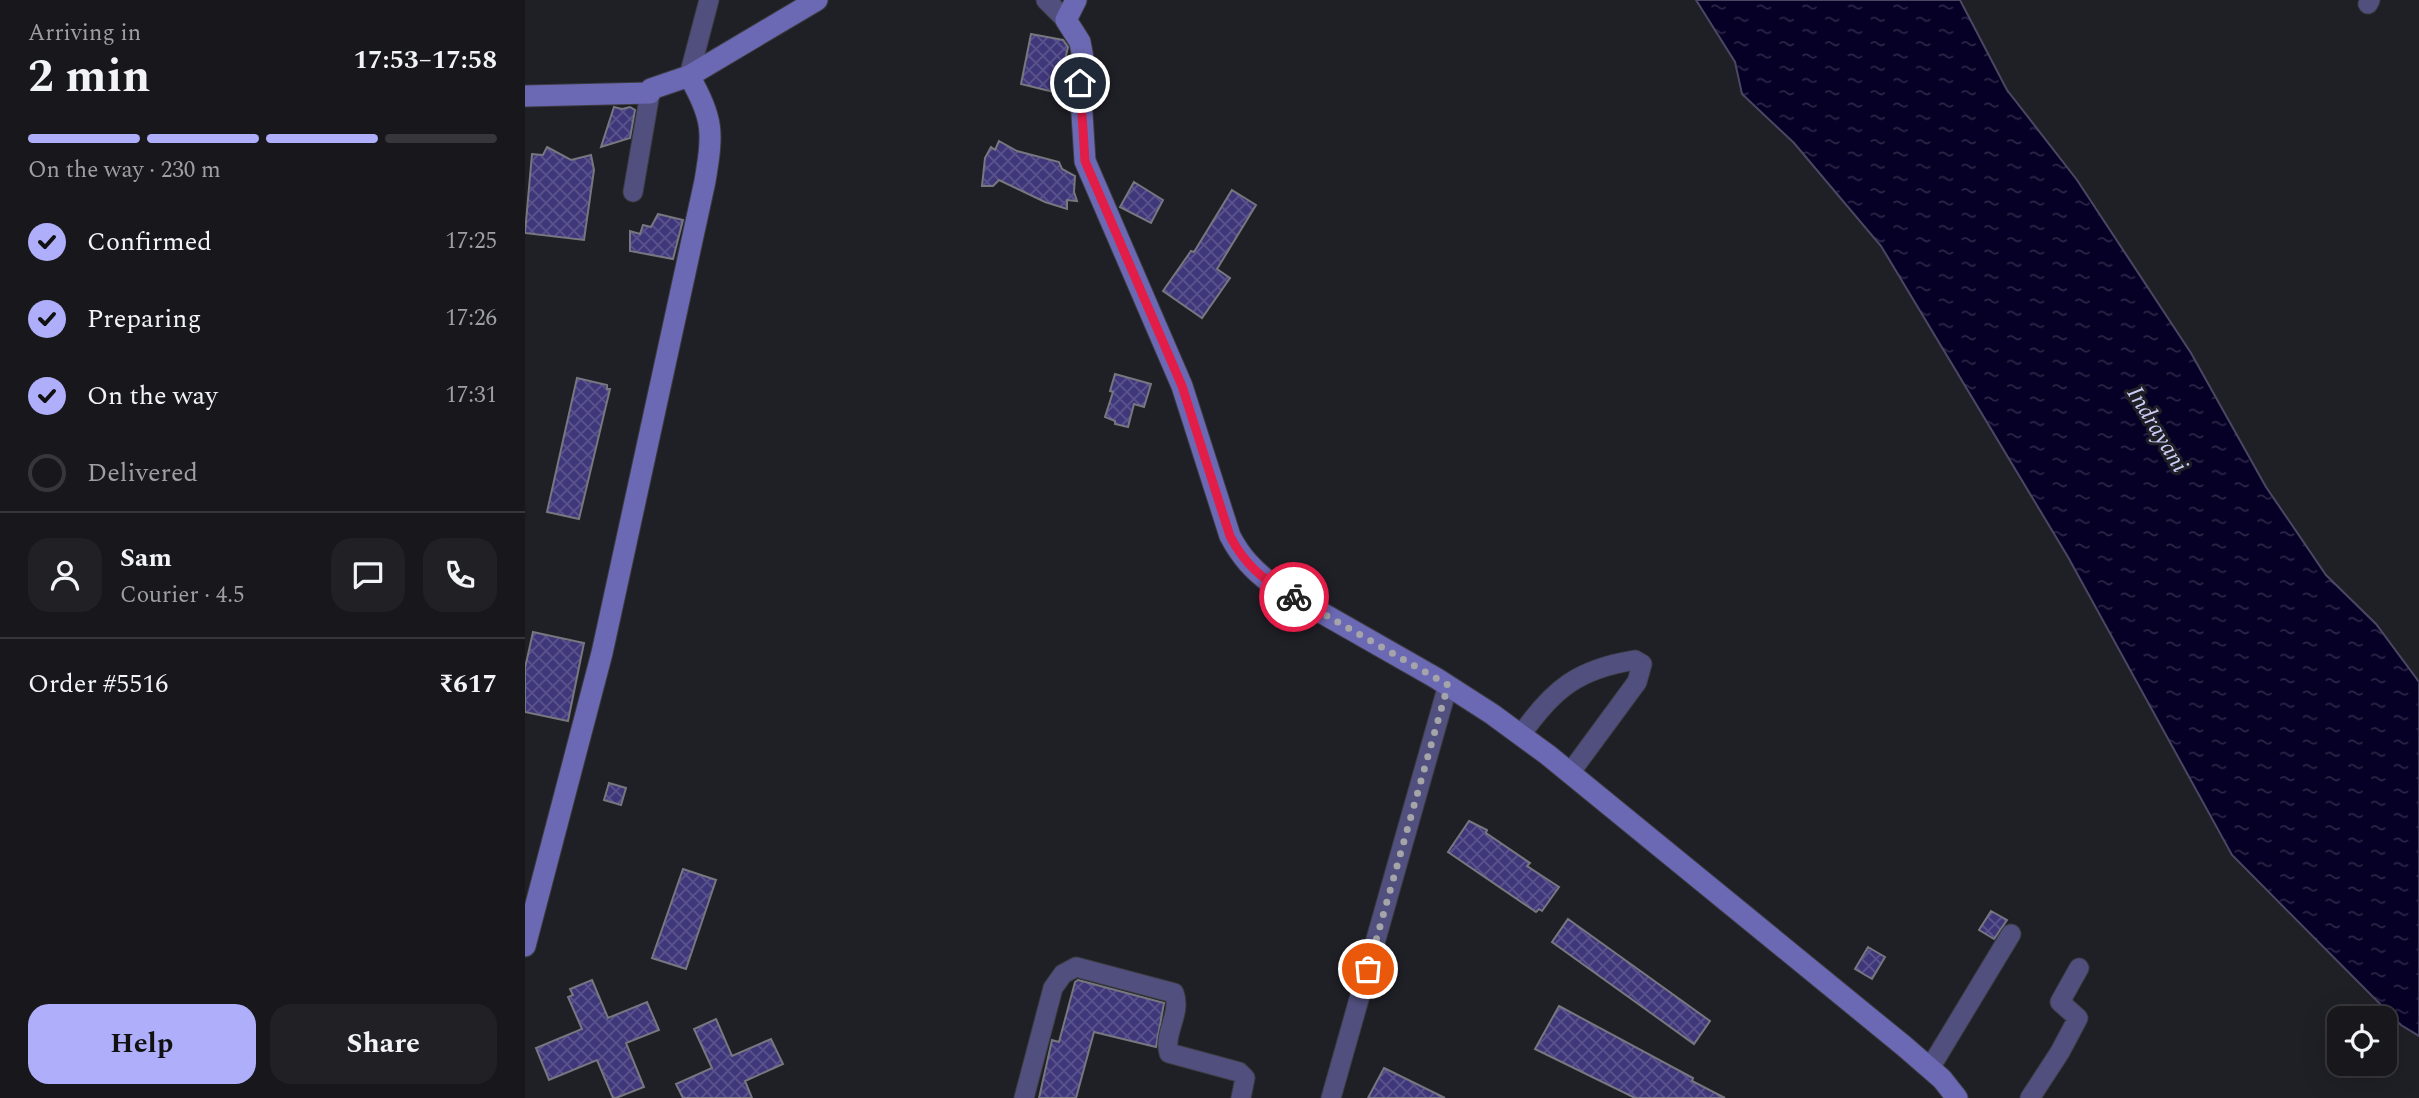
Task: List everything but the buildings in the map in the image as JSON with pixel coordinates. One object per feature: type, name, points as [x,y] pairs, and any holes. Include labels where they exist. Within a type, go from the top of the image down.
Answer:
[{"type":"street","points":[[525,946],[602,653],[705,181],[712,141],[711,120],[689,76],[709,0]]},
{"type":"street","points":[[633,192],[651,89],[689,76],[817,0]]},
{"type":"street","points":[[1046,0],[1066,20],[1080,42],[1083,58],[1080,83],[1085,161],[1182,386],[1230,536],[1240,556],[1273,584],[1448,685],[1521,735],[1930,1068],[1957,1098]]},
{"type":"street","points":[[1066,20],[1076,0]]},
{"type":"street","points":[[525,96],[650,93]]},
{"type":"street","points":[[1521,735],[1541,706],[1579,675],[1606,665],[1635,660],[1642,664],[1641,673],[1633,687],[1570,773]]},
{"type":"street","points":[[1331,1098],[1448,685]]},
{"type":"street","points":[[1930,1068],[2011,933]]},
{"type":"street","points":[[1024,1098],[1053,988],[1063,974],[1076,967],[1174,993],[1177,1002],[1166,1045],[1169,1053],[1239,1072],[1245,1077],[1241,1098]]},
{"type":"street","points":[[2031,1098],[2078,1018],[2060,1002],[2079,968]]},
{"type":"water","name":"Indrayani","points":[[1696,0],[1960,0],[2007,90],[2077,180],[2191,353],[2266,487],[2326,575],[2376,624],[2419,682],[2419,1036],[2397,1021],[2397,1006],[2382,1006],[2232,855],[2068,557],[1881,246],[1794,143],[1742,94],[1735,62]]},
{"type":"way so far","points":[[1294,597],[1448,685],[1368,969]]},
{"type":"route","points":[[1080,83],[1085,161],[1182,386],[1230,536],[1240,556],[1255,571],[1294,597]]}]
